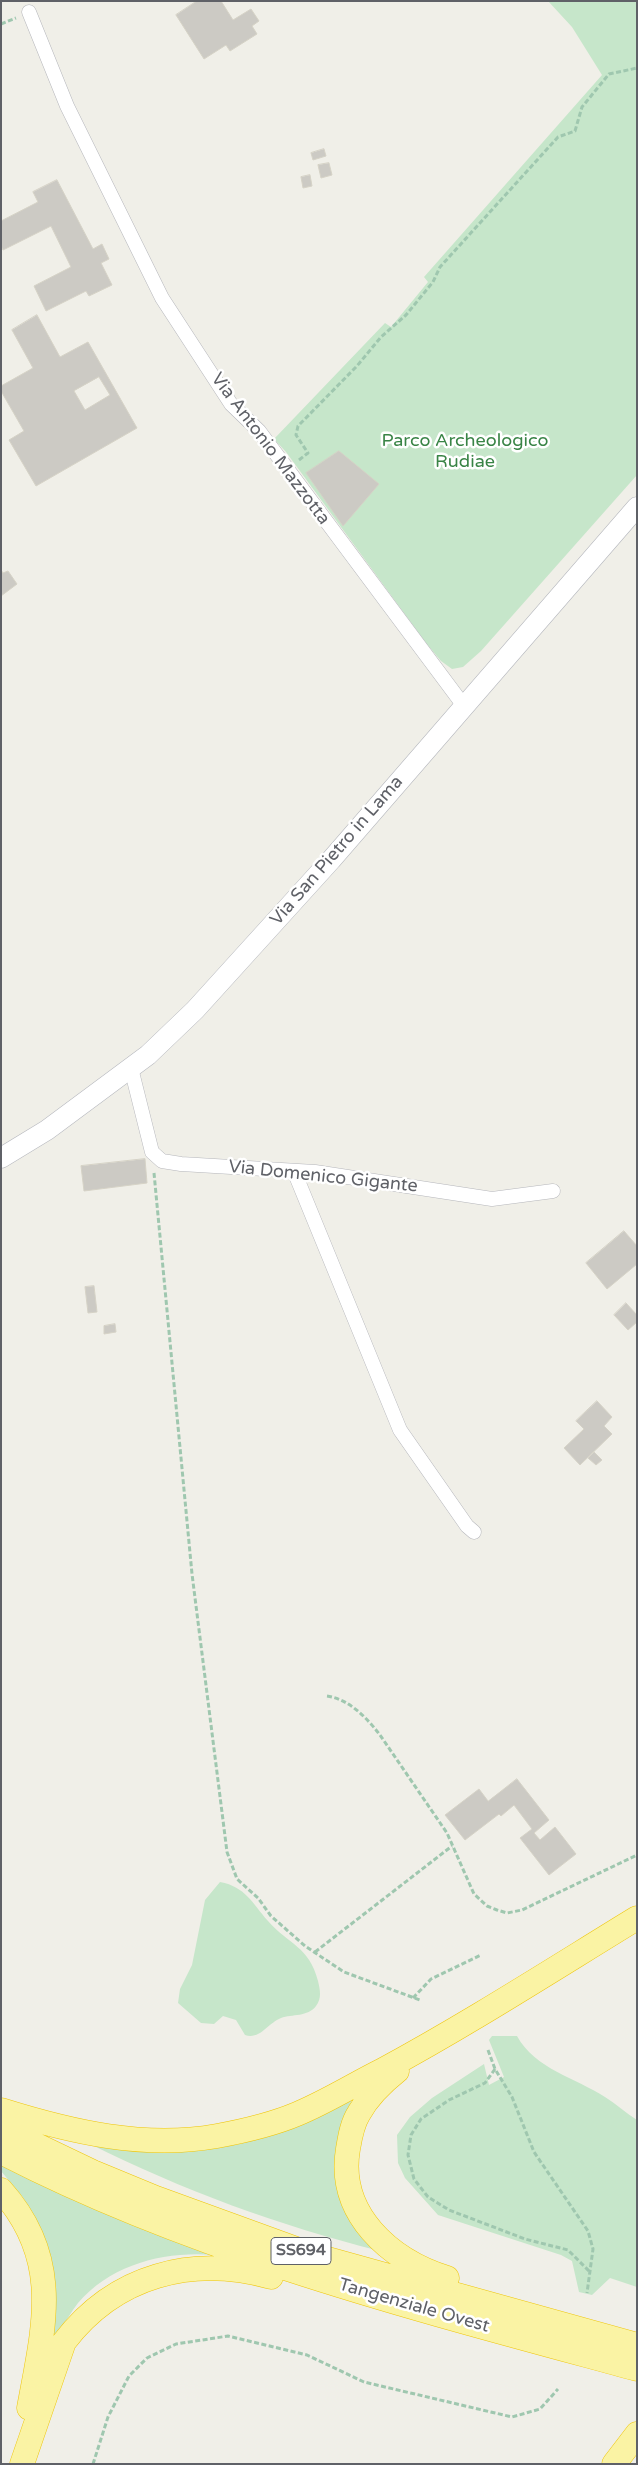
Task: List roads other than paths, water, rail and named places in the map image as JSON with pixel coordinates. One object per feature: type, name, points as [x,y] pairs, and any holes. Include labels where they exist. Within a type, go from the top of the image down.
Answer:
[{"type":"highway","points":[[1,2110],[63,2129],[126,2139],[169,2140],[215,2136],[262,2126],[297,2114],[426,2046],[637,1918]]},
{"type":"highway","points":[[426,2046],[379,2086],[359,2113],[350,2133],[346,2161],[348,2189],[360,2216],[379,2239],[418,2267],[584,2321],[613,2338]]},
{"type":"highway","name":"Tangenziale Ovest","points":[[1,2128],[93,2172],[156,2198],[310,2254],[637,2345]]},
{"type":"highway","name":"Tangenziale Ovest","points":[[1,2152],[69,2185],[196,2237],[364,2292],[637,2369]]},
{"type":"highway","points":[[1,2190],[24,2220],[35,2242],[42,2265],[45,2290],[41,2341],[21,2464]]},
{"type":"highway","points":[[21,2464],[64,2342],[83,2319],[115,2295],[137,2283],[163,2274],[207,2267],[231,2268],[392,2310],[445,2321],[467,2322]]},
{"type":"highway","points":[[614,2464],[637,2434]]},
{"type":"main road","name":"Via San Pietro in Lama","points":[[1,1158],[48,1130],[131,1068],[148,1055],[195,1010],[637,507]]},
{"type":"street","name":"Via Antonio Mazzotta","points":[[29,12],[66,106],[162,298],[231,404],[259,431],[464,706]]},
{"type":"street","name":"Via Domenico Gigante","points":[[131,1068],[152,1152],[162,1161],[181,1164],[294,1171],[492,1200],[553,1191]]},
{"type":"street","points":[[294,1171],[400,1430],[467,1526],[474,1532]]},
{"type":"park label","name":"Parco Archeologico Rudiae","points":[[465,451]]}]
